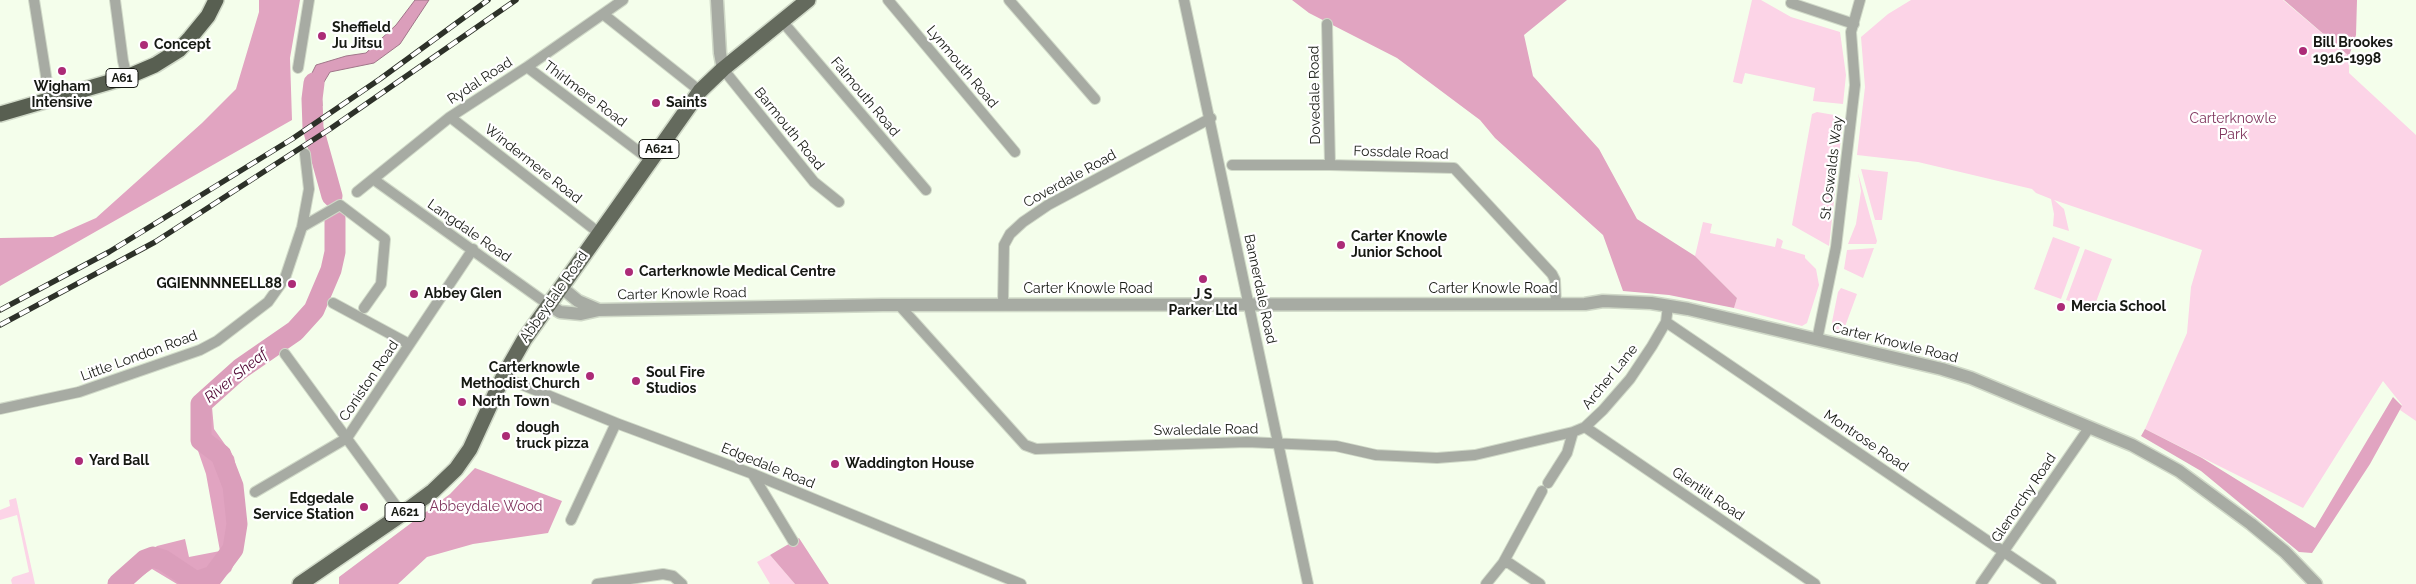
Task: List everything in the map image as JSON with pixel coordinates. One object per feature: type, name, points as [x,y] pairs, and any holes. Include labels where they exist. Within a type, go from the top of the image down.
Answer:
[{"type":"highway","name":"A61","points":[[0,114],[50,101],[156,65],[179,50],[200,27],[216,0]]},
{"type":"main road","name":"Abbeydale Road","points":[[300,584],[402,514],[447,478],[465,457],[503,377],[524,340],[700,91],[723,69],[808,0]]},
{"type":"street","points":[[34,0],[50,101]]},
{"type":"street","points":[[115,0],[123,61],[128,76]]},
{"type":"street","points":[[298,68],[308,0]]},
{"type":"street","name":"Rydal Road","points":[[357,192],[450,117],[624,0]]},
{"type":"street","points":[[717,0],[720,53],[723,69]]},
{"type":"street","name":"Lynmouth Road","points":[[888,0],[1015,152]]},
{"type":"street","points":[[1009,0],[1095,99]]},
{"type":"street","name":"Bannerdale Road","points":[[1184,0],[1211,118],[1248,305],[1308,584]]},
{"type":"street","name":"St Oswalds Way","points":[[1817,340],[1836,247],[1855,85],[1851,32],[1860,0]]},
{"type":"street","points":[[1791,3],[1854,24]]},
{"type":"street","points":[[603,14],[700,91]]},
{"type":"street","name":"Falmouth Road","points":[[782,21],[926,190]]},
{"type":"street","name":"Dovedale Road","points":[[1327,24],[1330,165]]},
{"type":"street","name":"Thirlmere Road","points":[[527,67],[650,160]]},
{"type":"street","name":"Barmouth Road","points":[[723,69],[814,182],[839,202]]},
{"type":"street","name":"Windermere Road","points":[[450,117],[599,233]]},
{"type":"street","name":"Coverdale Road","points":[[1003,304],[1004,245],[1010,234],[1022,222],[1048,205],[1211,118]]},
{"type":"street","name":"Little London Road","points":[[0,409],[79,392],[209,346],[259,310],[276,293],[290,266],[302,227],[308,189],[305,154]]},
{"type":"street","name":"Fossdale Road","points":[[1232,165],[1454,168],[1552,274],[1555,280],[1556,303]]},
{"type":"street","name":"Langdale Road","points":[[373,179],[549,305]]},
{"type":"street","points":[[302,227],[340,205],[385,239],[380,284],[364,308]]},
{"type":"street","name":"Coniston Road","points":[[255,492],[347,438],[473,249]]},
{"type":"street","name":"Carter Knowle Road","points":[[561,287],[578,300],[599,310]]},
{"type":"street","name":"Carter Knowle Road","points":[[549,305],[564,313],[582,314],[599,310],[899,304],[1248,305],[1603,301],[1668,306],[1737,319],[1971,378],[2132,446],[2179,471],[2251,524],[2285,552],[2316,584]]},
{"type":"street","points":[[333,303],[410,344]]},
{"type":"street","name":"Swaledale Road","points":[[899,304],[1025,445],[1036,449],[1248,442],[1336,446],[1396,457],[1437,458],[1475,455],[1573,432]]},
{"type":"street","name":"Archer Lane","points":[[1573,432],[1585,427],[1604,410],[1630,379],[1666,322],[1668,306]]},
{"type":"street","name":"Montrose Road","points":[[1666,322],[2051,584]]},
{"type":"street","points":[[285,354],[402,514]]},
{"type":"street","name":"Edgedale Road","points":[[503,377],[616,423],[753,474],[1021,584]]},
{"type":"street","points":[[571,520],[616,423]]},
{"type":"street","name":"Glentilt Road","points":[[1585,427],[1815,584]]},
{"type":"street","name":"Glenorchy Road","points":[[1981,584],[2089,428]]},
{"type":"street","points":[[1486,584],[1503,563],[1545,487],[1567,453],[1573,432]]},
{"type":"street","points":[[753,474],[792,541]]},
{"type":"street","points":[[1503,563],[1509,563],[1540,584]]},
{"type":"street","points":[[597,584],[663,574],[673,576],[682,584]]},
{"type":"green space","points":[[259,0],[300,0],[290,58],[292,120],[0,286],[0,238],[53,237],[96,218],[202,123],[236,89],[259,12]]},
{"type":"green space","points":[[1292,0],[1567,0],[1524,35],[1533,76],[1599,149],[1637,219],[1695,256],[1737,298],[1734,308],[1669,295],[1623,291],[1603,235],[1495,138],[1480,120],[1397,58],[1309,13]]},
{"type":"green space","points":[[1752,0],[1761,0],[1791,17],[1840,32],[1846,75],[1843,104],[1813,101],[1815,88],[1745,73],[1742,84],[1733,82]]},
{"type":"green space","name":"Carterknowle Park","points":[[1911,0],[2283,0],[2349,56],[2349,73],[2416,135],[2416,421],[2400,410],[2402,405],[2383,381],[2303,508],[2145,429],[2187,333],[2191,287],[2202,250],[2054,200],[2064,209],[2069,231],[2053,226],[2054,214],[2051,199],[2036,193],[2032,189],[1918,162],[1857,155],[1865,87],[1861,37],[1888,14]]},
{"type":"green space","points":[[2284,0],[2357,0],[2356,35],[2349,56]]},
{"type":"green space","points":[[1817,112],[1840,116],[1843,119],[1829,246],[1792,225],[1812,114]]},
{"type":"green space","points":[[1861,169],[1888,172],[1882,220],[1875,220]]},
{"type":"green space","points":[[1858,173],[1877,241],[1876,244],[1848,244],[1856,224],[1861,191]]},
{"type":"green space","points":[[1703,222],[1712,224],[1710,233],[1775,247],[1777,238],[1783,241],[1781,248],[1805,255],[1805,258],[1816,269],[1819,285],[1807,323],[1802,326],[1734,308],[1737,298],[1695,256]]},
{"type":"green space","points":[[2053,237],[2080,247],[2061,299],[2034,289]]},
{"type":"green space","points":[[1874,248],[1863,278],[1844,269],[1847,250]]},
{"type":"green space","points":[[2085,249],[2112,259],[2093,310],[2066,300]]},
{"type":"green space","points":[[1841,288],[1857,294],[1843,332],[1833,328],[1832,322],[1838,292]]},
{"type":"green space","points":[[214,384],[225,392],[212,407],[214,429],[234,457],[243,504],[239,552],[231,571],[217,584],[177,584],[152,569],[131,584],[108,584],[157,546],[185,539],[189,557],[220,551],[206,474],[195,442],[195,401]]},
{"type":"green space","points":[[2393,397],[2402,406],[2370,464],[2312,553],[2299,552],[2201,471],[2141,436],[2145,429],[2202,458],[2315,528]]},
{"type":"green space","name":"Abbeydale Wood","points":[[475,468],[562,501],[548,533],[473,544],[427,557],[398,584],[339,584],[339,577],[450,494]]},
{"type":"green space","points":[[16,498],[35,584],[12,584],[11,580],[13,577],[29,572],[17,515],[0,520],[0,510],[10,506],[9,500]]},
{"type":"green space","points":[[799,538],[829,584],[795,584],[770,555]]},
{"type":"green space","points":[[770,555],[795,584],[770,584],[757,562]]},
{"type":"shaded area","points":[[415,0],[429,0],[400,44],[374,63],[330,72],[321,87],[322,106],[306,116],[305,95],[309,79],[316,65],[346,56],[366,53],[396,25]]},
{"type":"waterway","name":"River Sheaf","points":[[314,83],[312,99],[313,128],[332,196]]},
{"type":"waterway","name":"River Sheaf","points":[[118,584],[145,560],[153,557],[163,560],[196,582],[213,576],[233,549],[237,524],[233,486],[221,455],[201,440],[201,404],[240,369],[295,331],[314,310],[331,270],[335,252],[335,218]]},
{"type":"railway","points":[[0,310],[109,252],[292,139],[380,79],[488,0]]},
{"type":"railway","points":[[0,325],[155,242],[330,129],[516,0]]},
{"type":"place","name":"Sheffield Ju Jitsu","points":[[322,36]]},
{"type":"place","name":"Concept","points":[[144,45]]},
{"type":"place","name":"Bill Brookes 1916-1998","points":[[2303,51]]},
{"type":"place","name":"Wigham Intensive","points":[[62,71]]},
{"type":"place","name":"Saints","points":[[656,103]]},
{"type":"place","name":"Carter Knowle Junior School","points":[[1341,245]]},
{"type":"place","name":"Carterknowle Medical Centre","points":[[629,272]]},
{"type":"place","name":"J S Parker Ltd","points":[[1203,279]]},
{"type":"place","name":"GGIENNNNEELL88","points":[[292,284]]},
{"type":"place","name":"Abbey Glen","points":[[414,294]]},
{"type":"place","name":"Mercia School","points":[[2061,307]]},
{"type":"place","name":"Carterknowle Methodist Church","points":[[590,376]]},
{"type":"place","name":"Soul Fire Studios","points":[[636,381]]},
{"type":"place","name":"North Town","points":[[462,402]]},
{"type":"place","name":"dough truck pizza","points":[[506,436]]},
{"type":"place","name":"Yard Ball","points":[[79,461]]},
{"type":"place","name":"Waddington House","points":[[835,464]]},
{"type":"place","name":"Edgedale Service Station","points":[[364,507]]}]
